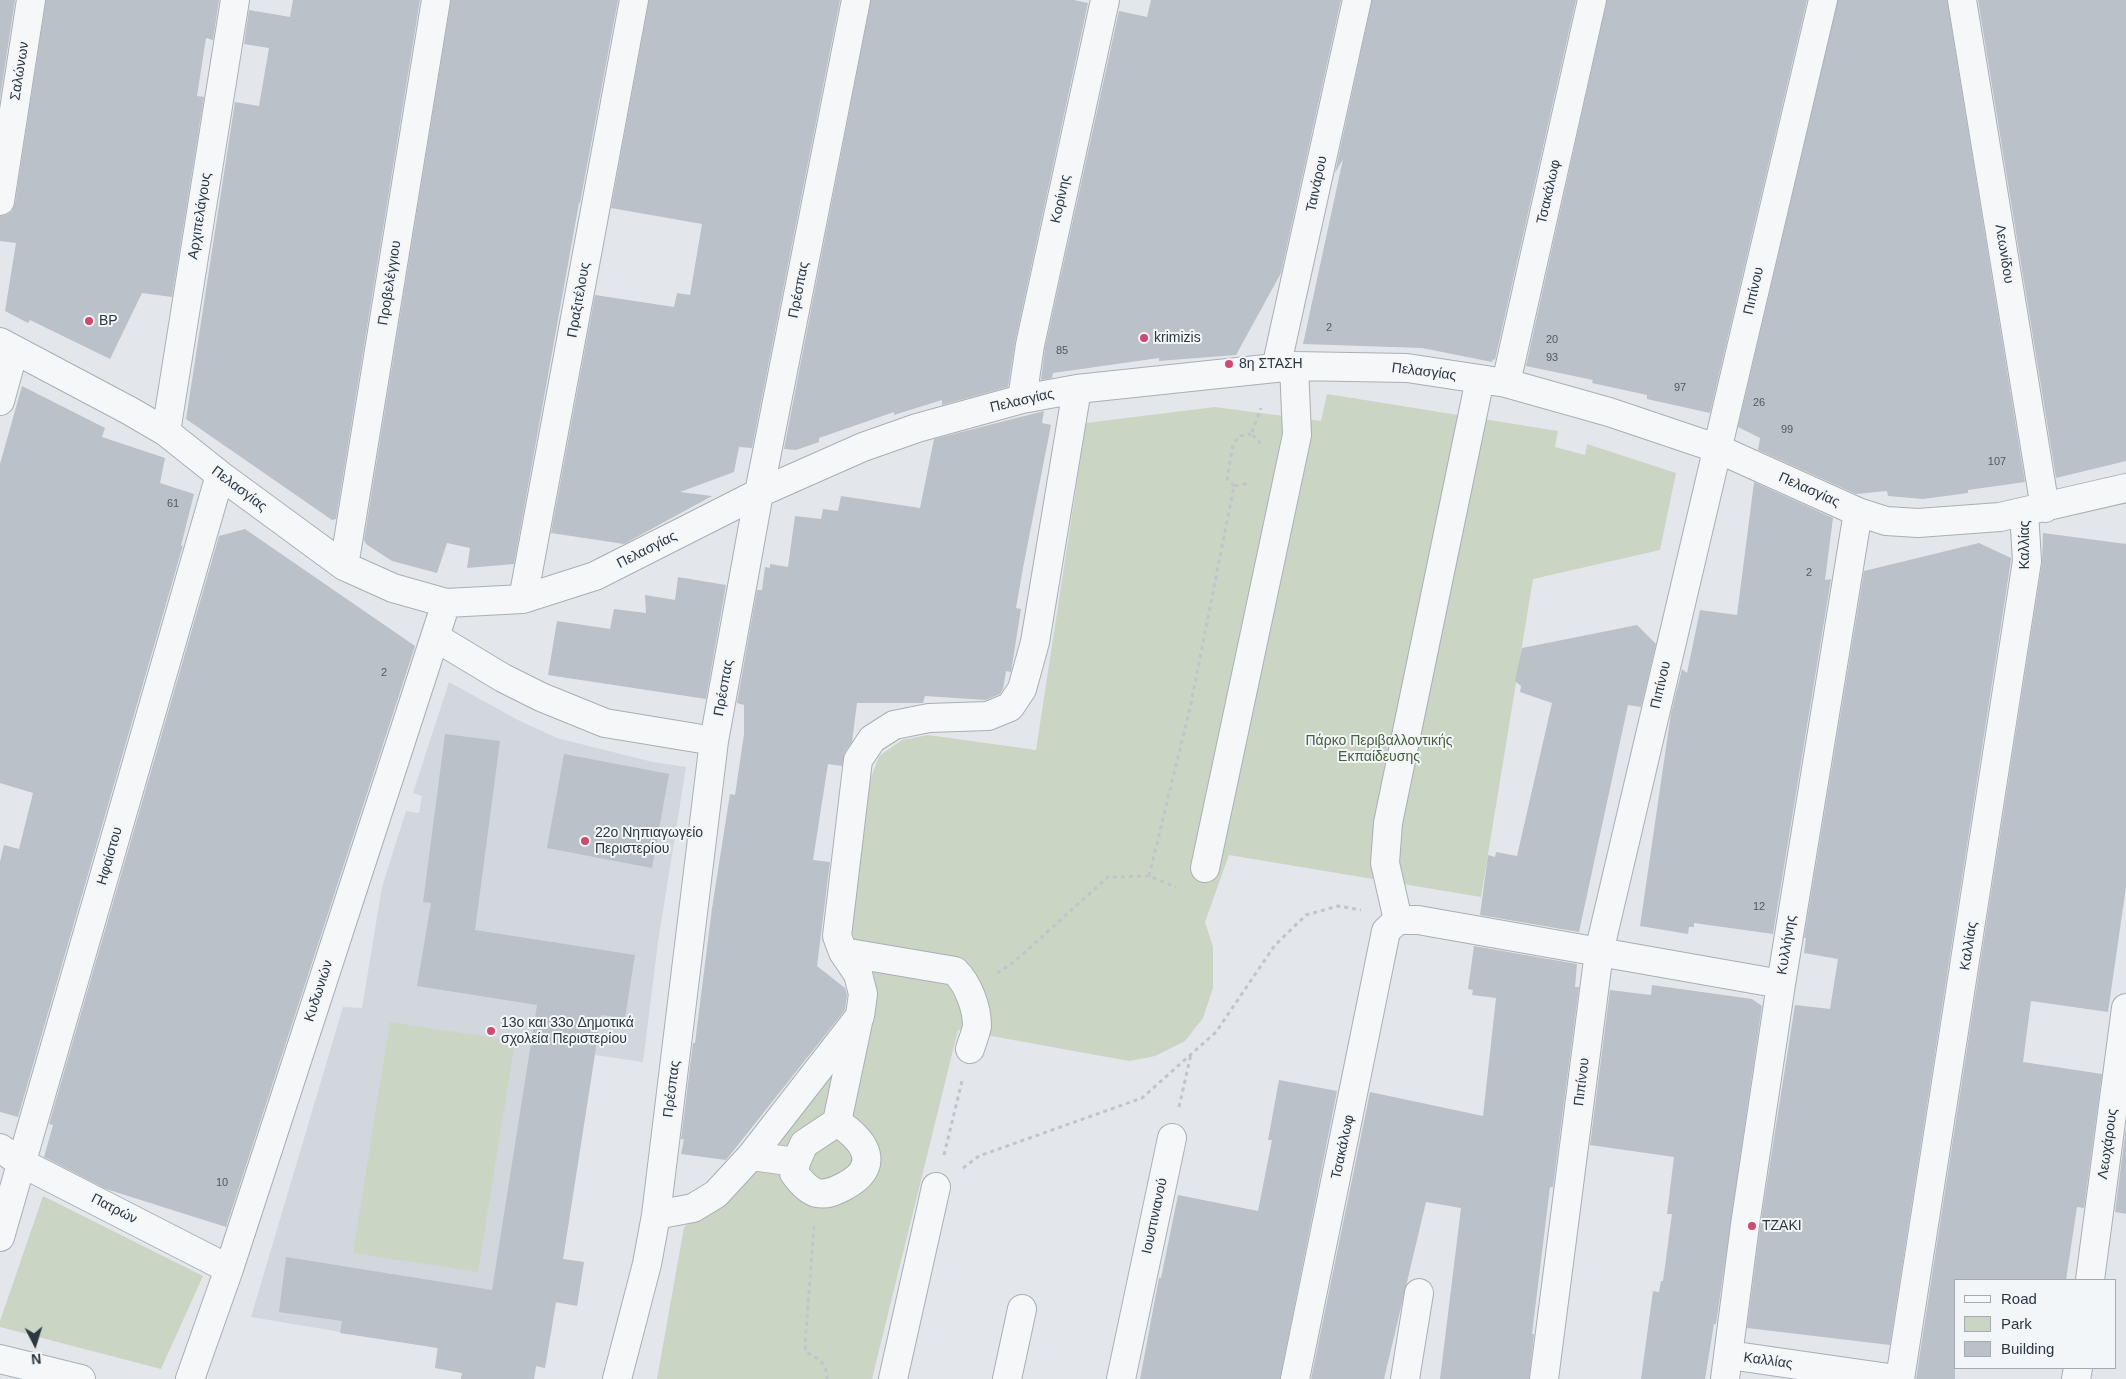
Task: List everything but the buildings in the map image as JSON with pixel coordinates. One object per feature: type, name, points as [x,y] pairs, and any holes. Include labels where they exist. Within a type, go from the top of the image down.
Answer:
[{"type":"street","name":"Σαλώνων","points":[[0,201],[31,0]]},
{"type":"street","name":"Αρχιπελάγους","points":[[166,432],[235,0]]},
{"type":"street","name":"Προβελέγγιου","points":[[344,566],[436,0]]},
{"type":"street","name":"Πραξιτέλους","points":[[524,599],[634,0]]},
{"type":"street","name":"Πρέσπας","points":[[617,1379],[647,1264],[656,1215],[714,741],[759,493],[856,0]]},
{"type":"street","name":"Κορίνης","points":[[1022,399],[1030,345],[1105,0]]},
{"type":"street","name":"Ταινάρου","points":[[1205,868],[1297,435],[1285,367],[1358,0]]},
{"type":"street","name":"Τσακάλωφ","points":[[1295,1379],[1386,932],[1398,920],[1385,863],[1388,823],[1493,381],[1592,0]]},
{"type":"street","name":"Πιπίνου","points":[[1544,1379],[1599,952],[1716,448],[1823,0]]},
{"type":"street","name":"Λεωνίδου","points":[[1962,0],[2035,510]]},
{"type":"street","name":"Πελασγίας","points":[[7,346],[166,432],[220,475],[344,566],[393,588],[446,603],[524,599],[595,576],[759,493],[863,447],[899,434],[1022,399],[1077,389],[1285,367],[1407,368],[1493,381],[1609,412],[1716,448],[1858,512],[1886,521],[1918,523],[2000,517],[2126,488]]},
{"type":"street","points":[[0,401],[7,346]]},
{"type":"street","points":[[837,1122],[851,1131],[863,1144],[868,1158],[862,1175],[830,1194],[817,1193],[802,1184],[794,1173],[796,1162],[804,1144],[837,1122],[864,994],[858,974],[843,952],[837,936],[858,760],[872,740],[894,725],[929,718],[988,716],[1010,707],[1022,689],[1035,642],[1077,389]]},
{"type":"street","name":"Ηφαίστου","points":[[0,1237],[10,1155],[220,475]]},
{"type":"street","name":"Καλλίας","points":[[1900,1379],[2035,510]]},
{"type":"street","name":"Κυλλήνης","points":[[1727,1367],[1745,1225],[1781,984],[1858,512]]},
{"type":"street","name":"Κυδωνιών","points":[[190,1379],[229,1269],[446,603]]},
{"type":"street","points":[[435,637],[503,678],[541,697],[605,723],[714,741]]},
{"type":"street","points":[[1398,920],[1418,920],[1781,984]]},
{"type":"street","points":[[843,952],[955,971],[965,980],[977,1026],[970,1049]]},
{"type":"street","name":"Λεωχάρους","points":[[2090,1279],[2126,1008]]},
{"type":"street","points":[[656,1215],[693,1208],[716,1194],[751,1156],[860,1016]]},
{"type":"street","name":"Ιουστινιανού","points":[[1121,1379],[1172,1138]]},
{"type":"street","name":"Πατρών","points":[[10,1155],[229,1269]]},
{"type":"street","points":[[751,1156],[796,1162]]},
{"type":"street","points":[[893,1379],[936,1188]]},
{"type":"street","points":[[1405,1379],[1419,1293]]},
{"type":"street","points":[[1007,1379],[1022,1309]]},
{"type":"street","points":[[0,1359],[81,1379]]},
{"type":"street","name":"Καλλίας","points":[[1727,1367],[1896,1379]]},
{"type":"path","points":[[1251,434],[1285,367]]},
{"type":"path","points":[[1256,481],[1247,486],[1234,486],[1227,478],[1233,446],[1240,436],[1251,434],[1258,439],[1261,447]]},
{"type":"path","points":[[1149,876],[1190,708],[1234,486]]},
{"type":"path","points":[[1014,962],[1108,878],[1149,876],[1180,889]]},
{"type":"path","points":[[936,1188],[980,1156],[1142,1098],[1216,1032],[1276,945],[1306,915],[1338,906],[1398,920]]},
{"type":"path","points":[[936,1188],[970,1049]]},
{"type":"path","points":[[1172,1138],[1191,1054]]},
{"type":"path","points":[[817,1193],[805,1344],[806,1352],[820,1359],[827,1369],[827,1379]]},
{"type":"shaded area","name":"13ο και 33ο Δημοτικά σχολεία Περιστερίου","points":[[449,682],[518,720],[557,738],[653,762],[686,767],[658,942],[643,1062],[595,1055],[563,1259],[584,1262],[577,1305],[556,1303],[545,1368],[536,1366],[534,1379],[461,1379],[462,1373],[435,1368],[437,1348],[251,1317],[343,1007],[362,1008],[382,887],[406,811],[419,813],[422,796],[413,793]]},
{"type":"green space","name":"Πάρκο Περιβαλλοντικής Εκπαίδευσης","points":[[1327,394],[1558,431],[1555,447],[1585,455],[1587,444],[1676,473],[1660,550],[1533,579],[1481,897],[1229,855],[1205,922],[1213,947],[1213,988],[1203,1018],[1185,1041],[1155,1056],[1129,1061],[958,1030],[872,1379],[657,1379],[684,1227],[736,1184],[867,1017],[878,946],[863,944],[854,939],[850,924],[868,786],[879,756],[902,740],[928,735],[1036,750],[1086,423],[1215,407],[1321,421]]},
{"type":"green space","points":[[390,1022],[515,1041],[478,1272],[353,1253]]},
{"type":"green space","points":[[43,1196],[203,1276],[161,1369],[0,1327],[0,1321]]},
{"type":"place","name":"BP","points":[[89,321]]},
{"type":"place","name":"krimizis","points":[[1144,338]]},
{"type":"place","name":"8η ΣΤΑΣΗ","points":[[1229,364]]},
{"type":"place","name":"22ο Νηπιαγωγείο Περιστερίου","points":[[585,841]]},
{"type":"place","name":"13ο και 33ο Δημοτικά σχολεία Περιστερίου","points":[[491,1031]]},
{"type":"place","name":"ΤΖΑΚΙ","points":[[1752,1226]]}]
